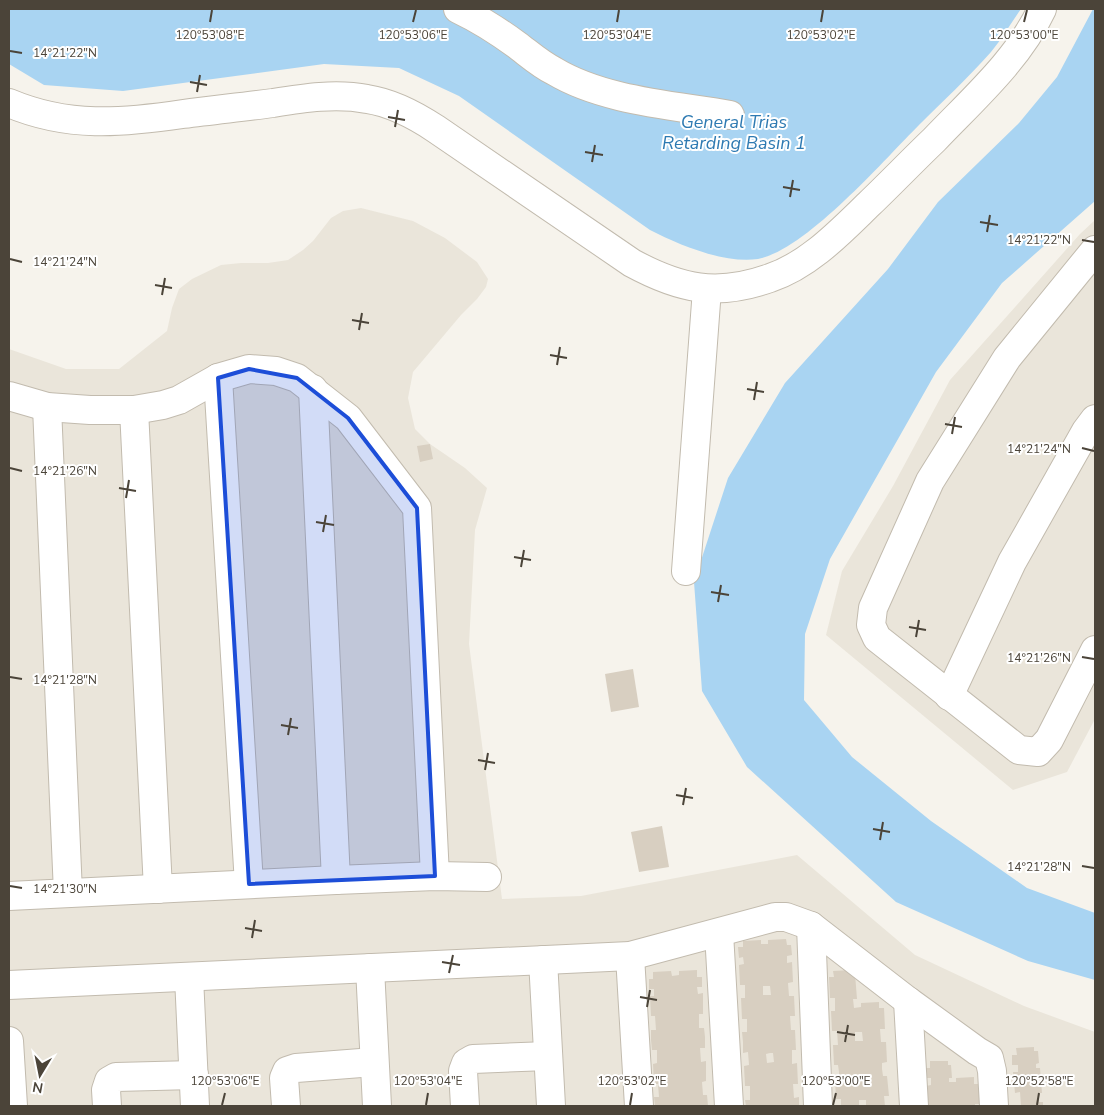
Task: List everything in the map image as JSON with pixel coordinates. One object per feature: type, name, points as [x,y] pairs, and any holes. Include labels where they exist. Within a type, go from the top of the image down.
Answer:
[{"type":"street","points":[[458,9],[471,15],[517,45],[554,72],[587,87],[628,98],[730,115]]},
{"type":"street","points":[[9,103],[32,112],[61,119],[118,122],[304,98],[340,97],[377,101],[410,113],[436,129],[632,263],[660,278],[707,289],[740,286],[783,273],[806,260],[833,238],[912,162],[998,72],[1020,45],[1042,9]]},
{"type":"street","points":[[1095,250],[1007,358],[930,481],[873,608],[871,625],[877,638],[1019,750],[1038,752],[1049,740],[1095,650]]},
{"type":"street","points":[[686,571],[707,289]]},
{"type":"street","points":[[9,396],[47,408],[134,410],[179,400],[218,378],[249,369],[276,371],[297,378],[348,418],[417,508],[435,876]]},
{"type":"street","points":[[218,378],[249,884]]},
{"type":"street","points":[[313,389],[336,880]]},
{"type":"street","points":[[47,408],[68,893]]},
{"type":"street","points":[[134,410],[158,889]]},
{"type":"street","points":[[949,696],[1012,562],[1086,431],[1095,419]]},
{"type":"street","points":[[9,896],[435,876],[487,877]]},
{"type":"street","points":[[9,985],[630,956],[775,917],[786,917],[811,926],[908,1001],[989,1058],[992,1071],[994,1106]]},
{"type":"street","points":[[811,926],[818,1106]]},
{"type":"street","points":[[719,933],[729,1106]]},
{"type":"street","points":[[630,956],[638,1106]]},
{"type":"street","points":[[543,960],[551,1106]]},
{"type":"street","points":[[370,968],[376,1106]]},
{"type":"street","points":[[189,977],[195,1106]]},
{"type":"street","points":[[908,1001],[914,1106]]},
{"type":"street","points":[[9,1040],[13,1106]]},
{"type":"street","points":[[465,1106],[463,1071],[466,1064],[473,1059],[548,1056]]},
{"type":"street","points":[[286,1106],[284,1078],[288,1071],[296,1068],[374,1062]]},
{"type":"street","points":[[107,1106],[106,1090],[109,1081],[116,1077],[194,1075]]},
{"type":"highlighted area","points":[[249,369],[297,378],[348,418],[417,508],[435,876],[249,884],[218,378]]},
{"type":"shaded area","points":[[361,208],[413,221],[445,238],[477,262],[488,279],[486,287],[477,299],[413,372],[408,398],[415,429],[430,444],[465,468],[487,488],[475,530],[469,644],[502,899],[581,896],[797,855],[915,955],[1024,1006],[1095,1032],[1095,1106],[9,1106],[9,349],[66,369],[119,369],[167,331],[172,308],[179,289],[192,279],[221,265],[268,263],[288,260],[313,241],[331,218],[343,211]]},
{"type":"shaded area","points":[[1095,220],[1095,719],[1067,772],[1013,790],[826,635],[842,571],[893,486],[950,380],[1080,234]]},
{"type":"water","name":"General Trias Retarding Basin 1","points":[[9,9],[1021,9],[999,42],[983,61],[843,202],[821,222],[777,252],[758,259],[745,260],[731,259],[702,252],[674,242],[650,230],[459,96],[399,68],[324,64],[123,91],[44,85],[9,64]]},
{"type":"water","points":[[1093,9],[1095,9],[1095,201],[1002,283],[936,372],[830,559],[805,634],[804,700],[852,757],[931,821],[1027,888],[1095,913],[1095,980],[1028,961],[896,902],[747,767],[702,691],[694,582],[728,478],[785,383],[888,269],[938,202],[1019,123],[1057,77]]},
{"type":"building","points":[[430,444],[433,459],[420,462],[417,446]]},
{"type":"building","points":[[633,669],[639,707],[611,712],[605,674]]},
{"type":"building","points":[[662,826],[669,867],[639,872],[631,832]]},
{"type":"building","points":[[786,939],[787,945],[791,945],[792,955],[787,956],[787,963],[792,962],[793,982],[788,983],[789,996],[794,996],[795,1016],[790,1016],[791,1030],[795,1030],[796,1050],[792,1050],[792,1064],[797,1063],[798,1084],[793,1084],[794,1098],[799,1097],[799,1106],[746,1106],[745,1100],[750,1100],[750,1086],[745,1086],[744,1066],[749,1065],[748,1052],[743,1053],[742,1032],[747,1032],[747,1019],[742,1019],[741,998],[745,998],[745,985],[740,985],[739,965],[744,964],[743,957],[739,958],[738,947],[743,947],[743,941],[761,940],[761,944],[768,944],[768,940]],"holes":[[[763,986],[770,986],[771,995],[763,995]],[[773,1053],[774,1062],[767,1063],[766,1054]]]},
{"type":"building","points":[[697,970],[697,977],[702,977],[702,987],[697,987],[698,994],[703,993],[703,1014],[699,1014],[699,1028],[704,1028],[705,1048],[700,1048],[701,1062],[706,1061],[706,1081],[702,1082],[703,1095],[707,1095],[708,1106],[655,1106],[654,1097],[659,1097],[658,1084],[654,1084],[653,1064],[657,1063],[657,1050],[652,1050],[651,1030],[656,1030],[655,1016],[651,1016],[650,996],[654,996],[654,989],[649,989],[649,979],[653,979],[653,972],[671,971],[672,976],[679,975],[679,971]]},
{"type":"building","points":[[852,970],[855,974],[857,999],[853,999],[854,1008],[861,1007],[861,1003],[879,1002],[879,1008],[884,1008],[885,1029],[880,1029],[881,1042],[886,1042],[887,1062],[882,1063],[882,1069],[883,1076],[887,1076],[889,1096],[884,1096],[885,1106],[866,1106],[866,1100],[859,1100],[859,1106],[841,1106],[841,1099],[836,1099],[835,1079],[839,1078],[839,1072],[838,1065],[834,1065],[833,1045],[838,1045],[837,1031],[832,1031],[831,1011],[835,1011],[835,998],[830,998],[829,977],[834,977],[833,971]],"holes":[[[855,1032],[862,1032],[863,1041],[855,1041]]]},
{"type":"building","points":[[1034,1047],[1034,1051],[1038,1051],[1039,1063],[1036,1064],[1036,1068],[1040,1068],[1042,1093],[1038,1093],[1039,1102],[1043,1102],[1043,1106],[1021,1106],[1020,1092],[1015,1093],[1013,1072],[1018,1072],[1018,1065],[1012,1065],[1012,1055],[1017,1055],[1016,1048]]},
{"type":"building","points":[[930,1061],[948,1061],[948,1065],[951,1065],[952,1078],[949,1078],[949,1082],[956,1082],[956,1078],[974,1077],[974,1084],[979,1084],[980,1104],[975,1104],[975,1106],[927,1106],[926,1086],[931,1085],[931,1078],[925,1078],[925,1068],[930,1068]]}]
